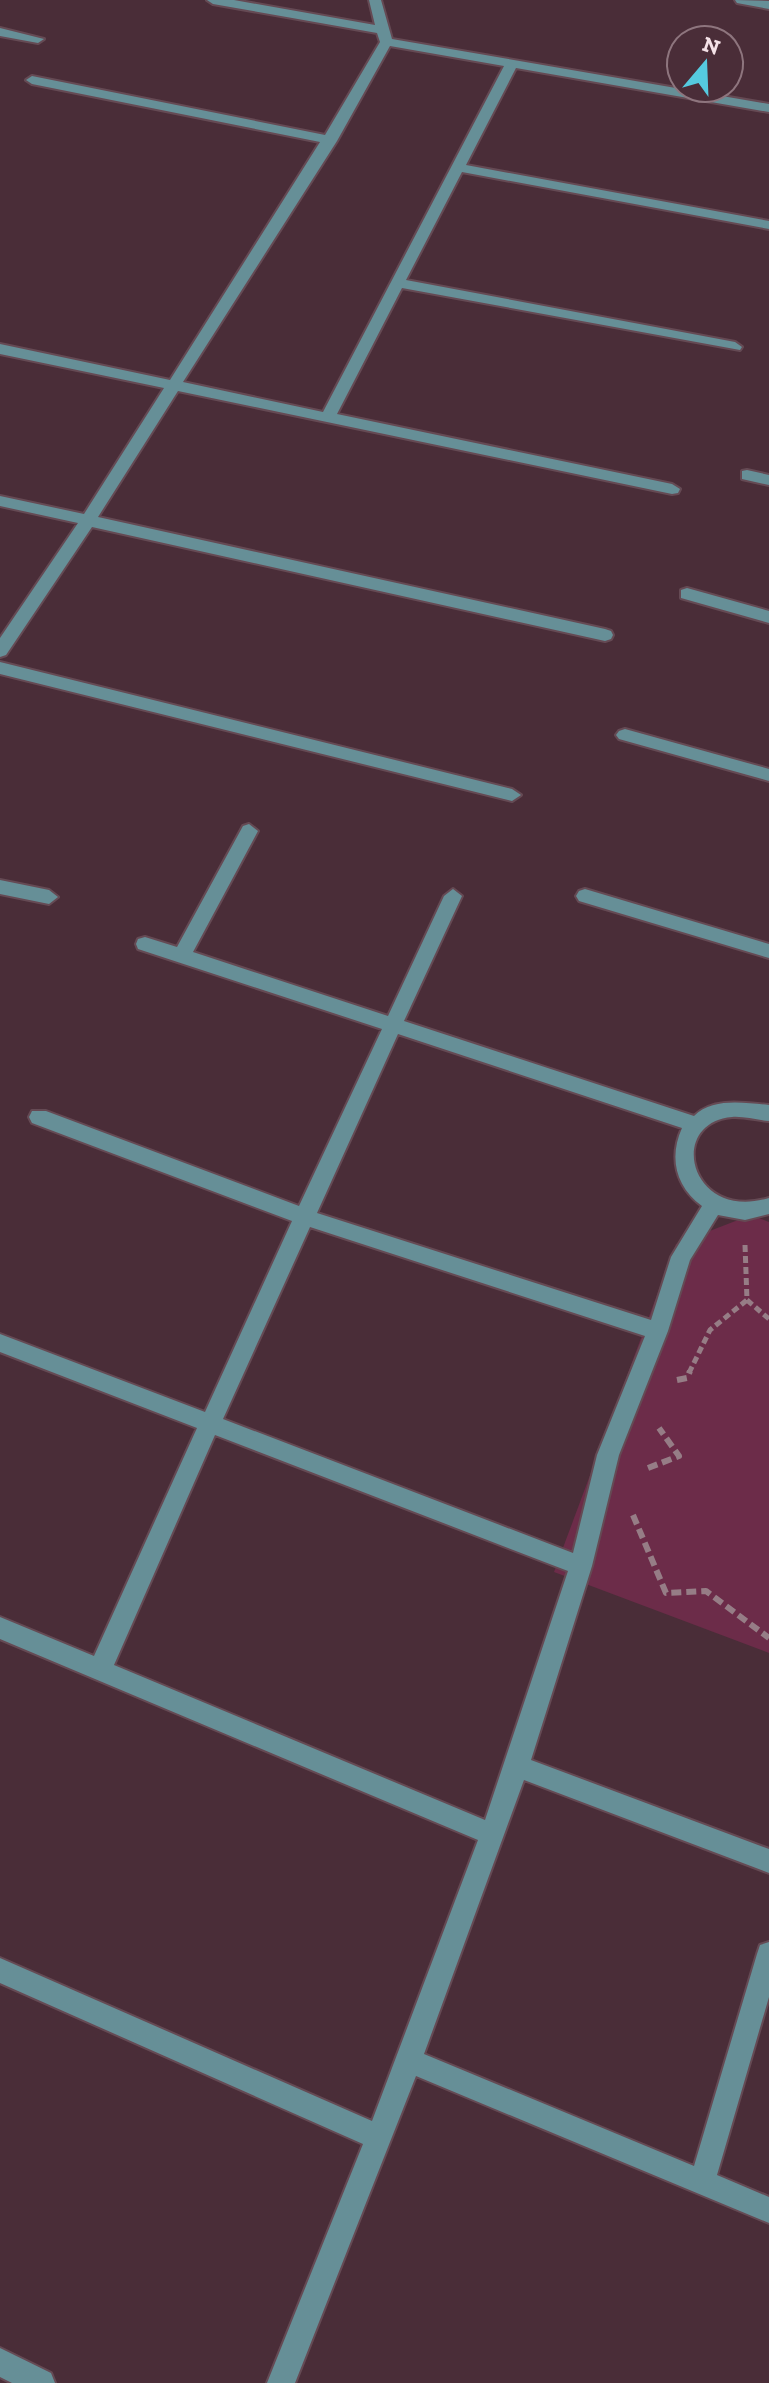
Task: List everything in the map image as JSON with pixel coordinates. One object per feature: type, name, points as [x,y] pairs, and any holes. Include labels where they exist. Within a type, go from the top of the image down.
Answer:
[{"type":"street","points":[[213,0],[512,63],[769,108]]},
{"type":"street","points":[[0,651],[89,519],[330,141],[384,36],[375,0]]},
{"type":"street","points":[[741,0],[769,5]]},
{"type":"street","points":[[0,32],[38,39]]},
{"type":"street","points":[[329,415],[512,63]]},
{"type":"street","points":[[32,80],[305,133],[330,141]]},
{"type":"street","points":[[457,167],[769,225]]},
{"type":"street","points":[[400,283],[735,347]]},
{"type":"street","points":[[0,349],[329,415],[672,489]]},
{"type":"street","points":[[747,475],[769,480]]},
{"type":"street","points":[[0,501],[605,635]]},
{"type":"street","points":[[687,594],[769,617]]},
{"type":"street","points":[[0,668],[512,795]]},
{"type":"street","points":[[625,735],[769,775]]},
{"type":"street","points":[[182,955],[249,831]]},
{"type":"street","points":[[0,887],[49,897]]},
{"type":"street","points":[[100,1670],[208,1423],[307,1218],[453,896]]},
{"type":"street","points":[[585,896],[769,951]]},
{"type":"street","points":[[145,944],[695,1124]]},
{"type":"street","points":[[769,1113],[742,1107],[716,1111],[695,1124],[684,1138],[681,1156],[685,1174],[714,1203],[744,1212],[769,1206]]},
{"type":"street","points":[[39,1117],[307,1218],[658,1331]]},
{"type":"street","points":[[281,2383],[409,2060],[517,1766],[581,1566],[608,1455],[658,1331],[681,1257],[714,1203]]},
{"type":"street","points":[[0,1343],[581,1566]]},
{"type":"street","points":[[0,1628],[491,1834]]},
{"type":"street","points":[[517,1766],[769,1861]]},
{"type":"street","points":[[702,2182],[769,1954]]},
{"type":"street","points":[[0,1970],[377,2137]]},
{"type":"street","points":[[409,2060],[769,2210]]},
{"type":"street","points":[[0,2362],[41,2383]]},
{"type":"path","points":[[744,1212],[747,1300],[769,1319]]},
{"type":"path","points":[[674,1380],[687,1378],[710,1330],[747,1300]]},
{"type":"path","points":[[608,1455],[648,1468],[679,1456],[651,1419]]},
{"type":"path","points":[[642,1481],[648,1468]]},
{"type":"path","points":[[630,1508],[666,1593],[706,1591],[769,1638]]},
{"type":"shaded area","points":[[751,1215],[769,1222],[769,1653],[554,1572],[676,1244]]}]
